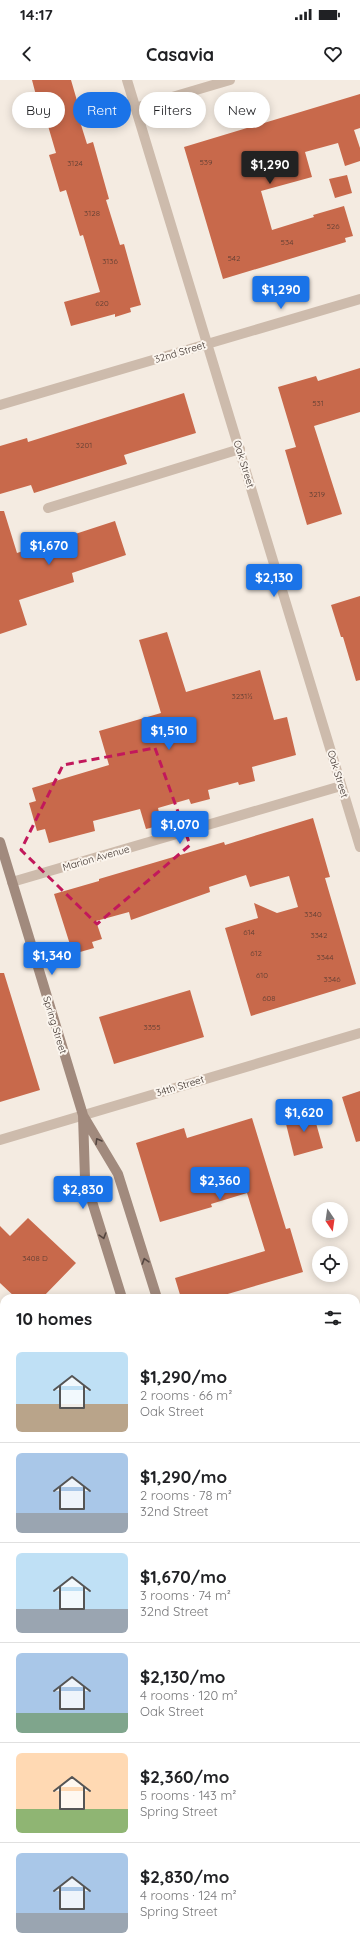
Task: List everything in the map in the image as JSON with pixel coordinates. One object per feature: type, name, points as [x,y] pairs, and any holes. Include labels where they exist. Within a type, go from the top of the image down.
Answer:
[{"type":"main road","name":"Spring Street","points":[[0,842],[83,1115],[118,1174],[156,1294]]},
{"type":"main road","name":"Spring Street","points":[[83,1115],[85,1179],[121,1294]]},
{"type":"street","name":"Oak Street","points":[[127,80],[360,847]]},
{"type":"street","points":[[135,108],[230,80]]},
{"type":"street","name":"32nd Street","points":[[0,405],[360,299]]},
{"type":"street","points":[[48,508],[240,448]]},
{"type":"street","name":"Marion Avenue","points":[[12,882],[341,786]]},
{"type":"street","name":"34th Street","points":[[0,1140],[360,1033]]},
{"type":"highlighted area","points":[[155,748],[190,845],[97,924],[21,850],[63,765]]},
{"type":"building","points":[[32,80],[71,80],[74,92],[73,92],[73,128],[82,128],[87,144],[93,142],[109,199],[106,200],[120,245],[124,244],[141,305],[130,308],[131,312],[115,317],[115,314],[71,326],[64,302],[100,292],[83,235],[80,236],[66,190],[60,192],[49,155],[56,153],[49,128],[65,128],[65,92],[35,92]]},
{"type":"building","points":[[360,94],[360,128],[354,130],[360,148],[360,161],[345,166],[338,143],[305,152],[312,177],[261,191],[272,230],[314,217],[313,215],[344,206],[353,236],[345,238],[346,242],[223,279],[184,147],[247,128],[270,128],[270,121]]},
{"type":"building","points":[[347,175],[352,193],[335,198],[329,179]]},
{"type":"building","points":[[360,368],[360,412],[314,426],[342,514],[307,525],[285,450],[296,447],[278,387],[316,376],[318,381]]},
{"type":"building","points":[[184,393],[196,433],[124,455],[127,464],[34,493],[31,485],[0,494],[0,446],[27,438],[28,442]]},
{"type":"building","points":[[0,511],[4,511],[17,553],[115,521],[126,555],[72,573],[74,582],[19,600],[27,625],[0,634]]},
{"type":"building","points":[[360,596],[360,680],[356,681],[343,637],[341,637],[331,605]]},
{"type":"building","points":[[167,632],[186,692],[260,670],[274,720],[287,717],[296,755],[252,767],[255,781],[239,785],[238,782],[208,790],[210,799],[191,804],[189,799],[158,808],[162,825],[146,829],[140,809],[93,821],[95,831],[49,843],[45,829],[37,831],[29,803],[36,801],[32,788],[109,765],[99,731],[161,713],[139,640]]},
{"type":"building","points":[[313,818],[330,877],[325,878],[356,984],[251,1016],[225,928],[258,918],[254,903],[277,913],[298,907],[289,876],[250,887],[246,875],[209,887],[210,892],[131,920],[129,912],[96,921],[102,939],[92,942],[94,948],[73,954],[54,894],[224,842],[225,845]]},
{"type":"building","points":[[0,973],[4,973],[40,1090],[0,1102]]},
{"type":"building","points":[[190,990],[204,1037],[114,1064],[99,1017]]},
{"type":"building","points":[[360,1091],[360,1141],[356,1142],[342,1097]]},
{"type":"building","points":[[312,1109],[323,1148],[294,1156],[286,1124],[295,1121],[293,1114]]},
{"type":"building","points":[[252,1118],[286,1229],[290,1228],[303,1272],[228,1294],[180,1294],[175,1278],[265,1251],[247,1193],[211,1204],[212,1207],[160,1222],[136,1143],[184,1128],[187,1138]]},
{"type":"building","points":[[28,1218],[76,1263],[46,1294],[12,1294],[0,1283],[0,1226],[10,1236]]}]
